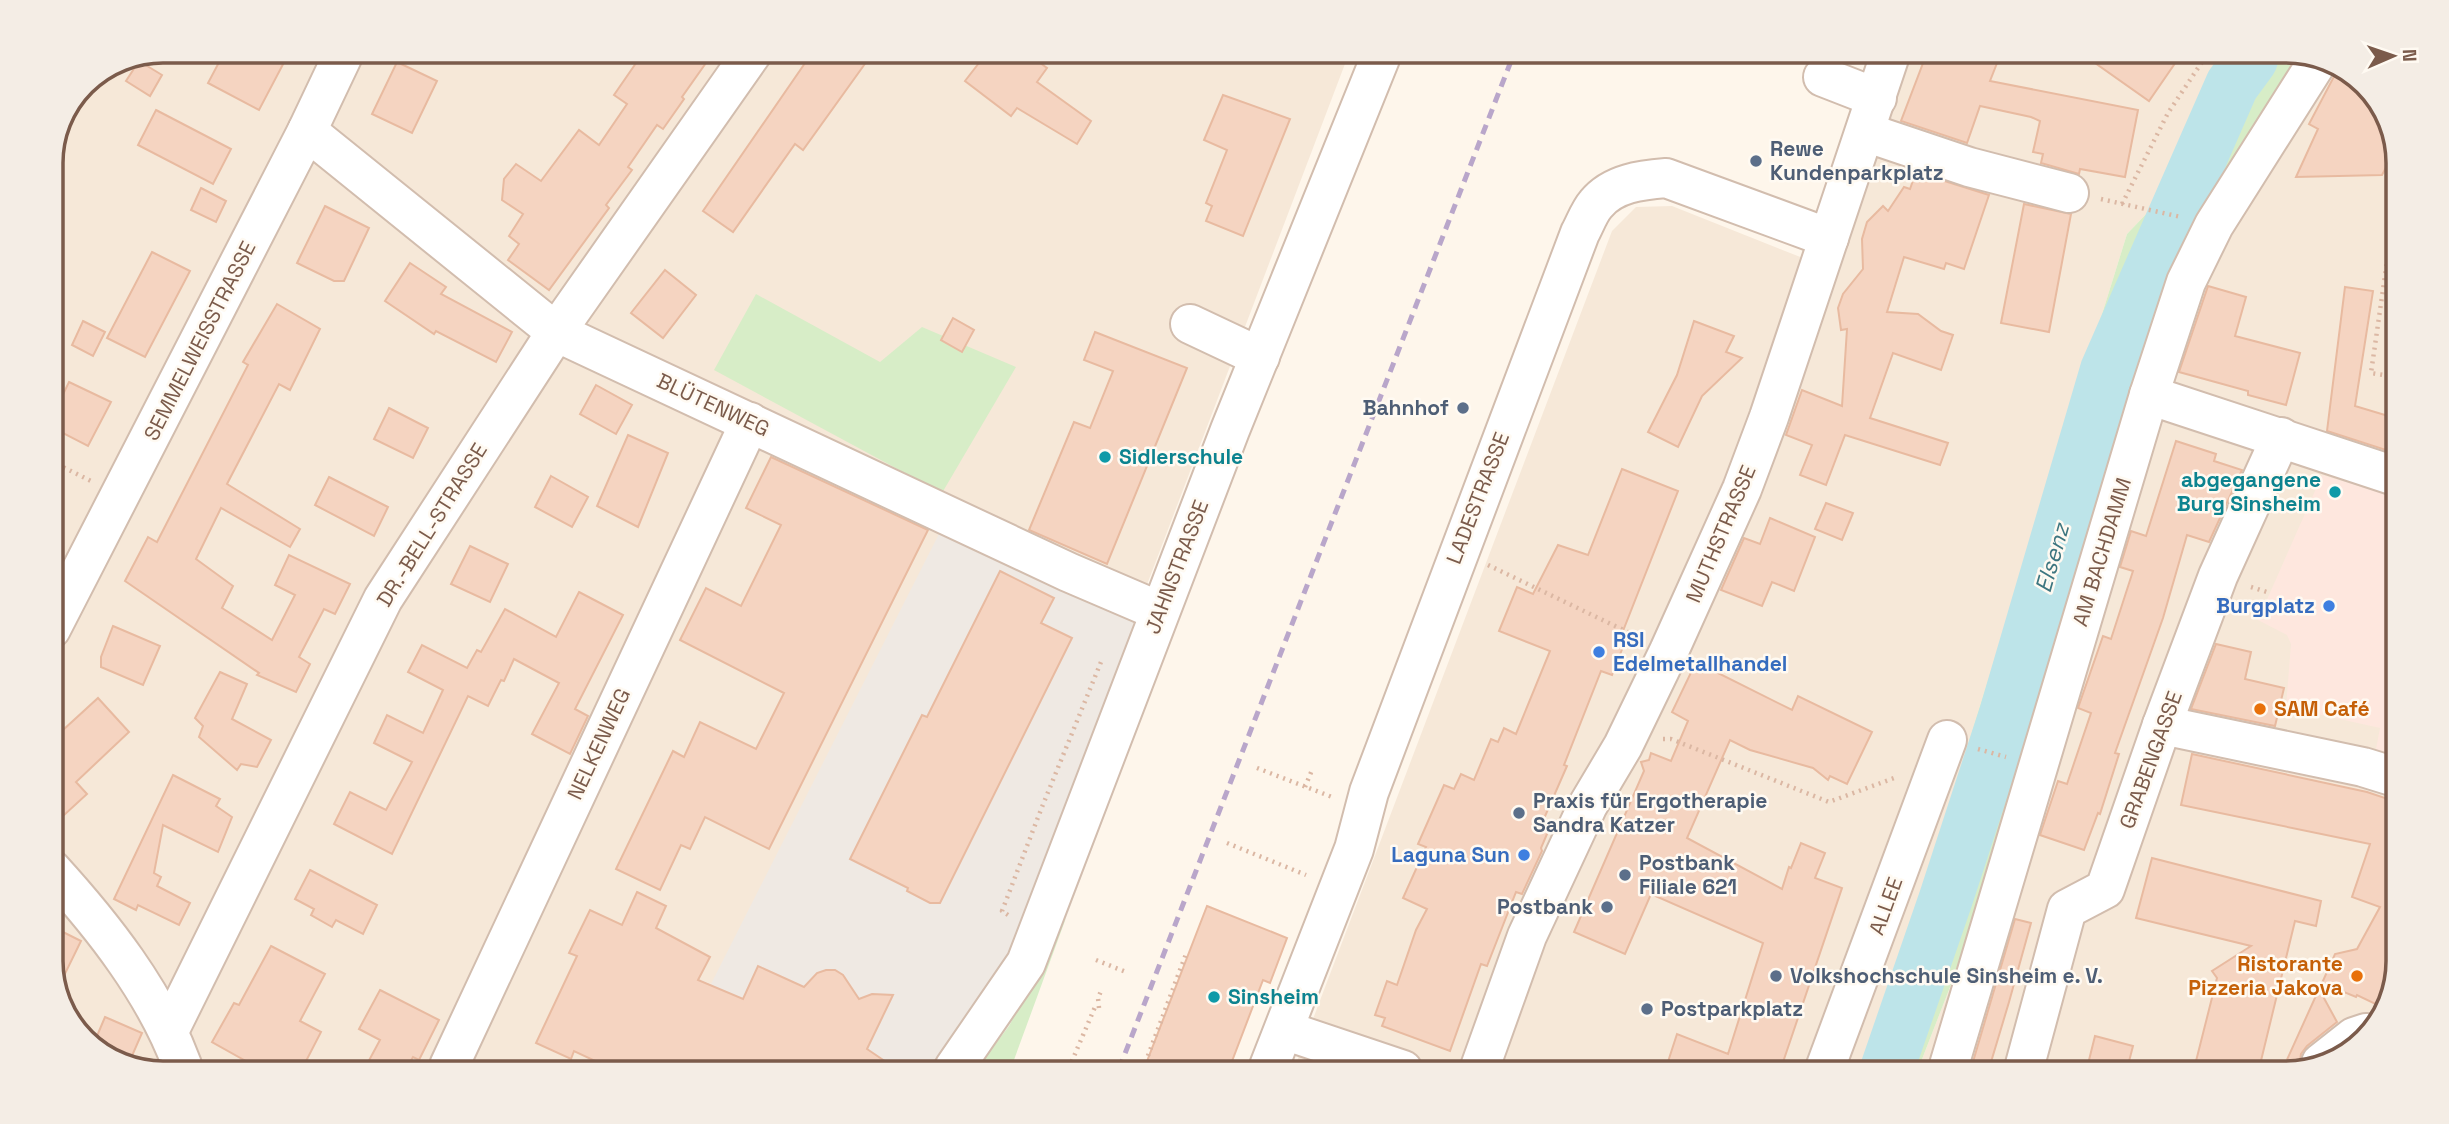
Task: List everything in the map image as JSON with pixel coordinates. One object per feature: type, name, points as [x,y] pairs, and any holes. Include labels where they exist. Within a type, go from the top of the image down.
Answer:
[{"type":"street","name":"SEMMELWEISSTRASSE","points":[[63,606],[339,63]]},
{"type":"street","name":"DR.-BELL-STRASSE","points":[[176,1048],[383,599],[556,332],[745,63]]},
{"type":"street","name":"JAHNSTRASSE","points":[[959,1061],[1026,963],[1150,607],[1259,357],[1378,63]]},
{"type":"street","name":"MUTHSTRASSE","points":[[1482,1061],[1527,936],[1588,805],[1623,747],[1742,489],[1887,63]]},
{"type":"street","name":"AM BACHDAMM","points":[[1950,1061],[2149,396],[2186,282],[2214,225],[2314,68]]},
{"type":"street","points":[[1824,77],[1871,115],[1969,167],[2069,193]]},
{"type":"street","name":"BLÜTENWEG","points":[[307,131],[556,332],[1150,607]]},
{"type":"street","name":"LADESTRASSE","points":[[1271,1061],[1340,889],[1366,810],[1369,792],[1458,551],[1580,233],[1595,204],[1610,191],[1639,181],[1666,178],[1829,238]]},
{"type":"street","points":[[1190,324],[1259,357]]},
{"type":"street","points":[[2149,396],[2386,473]]},
{"type":"street","name":"NELKENWEG","points":[[451,1061],[750,422]]},
{"type":"street","name":"GRABENGASSE","points":[[2026,1061],[2067,909],[2105,889],[2218,576],[2281,437]]},
{"type":"street","points":[[2162,725],[2386,774]]},
{"type":"street","name":"ALLEE","points":[[1828,1061],[1942,755]]},
{"type":"street","points":[[63,884],[118,949],[176,1048]]},
{"type":"street","points":[[1284,1030],[1376,1061]]},
{"type":"path","points":[[2122,204],[2168,113],[2201,63]]},
{"type":"path","points":[[2136,207],[2186,218]]},
{"type":"path","points":[[2386,269],[2371,373],[2386,375]]},
{"type":"path","points":[[63,467],[120,496]]},
{"type":"path","points":[[1458,551],[1669,651]]},
{"type":"path","points":[[1012,917],[1000,914],[1105,653]]},
{"type":"path","points":[[1671,739],[1829,802],[1916,769],[1942,755],[2037,767]]},
{"type":"path","points":[[1257,768],[1366,810]]},
{"type":"path","points":[[1305,787],[1312,770]]},
{"type":"path","points":[[1227,843],[1340,889]]},
{"type":"path","points":[[1146,1061],[1186,954]]},
{"type":"path","points":[[1096,960],[1109,969],[1126,972]]},
{"type":"path","points":[[1072,1061],[1097,1008],[1101,991]]},
{"type":"path","points":[[1091,998],[1098,998]]},
{"type":"shaded area","points":[[163,63],[1345,63],[1140,603],[711,984],[639,957],[592,1061],[163,1061],[143,1059],[113,1048],[92,1032],[80,1017],[68,993],[63,968],[63,156],[66,137],[80,107],[92,92],[107,80],[143,65]]},
{"type":"shaded area","points":[[1900,63],[2239,63],[2172,187],[2127,234],[1869,1061],[1297,1061],[1612,231],[1636,207],[1672,206],[1833,270]]},
{"type":"shaded area","points":[[2322,70],[2336,76],[2352,88],[2369,107],[2381,131],[2386,156],[2386,961],[2384,981],[2378,999],[2361,1027],[2342,1044],[2312,1058],[2299,1060],[1921,1061],[1952,982],[2165,305]]},
{"type":"shaded area","name":"Burgplatz","points":[[2322,475],[2386,494],[2386,752],[2376,749],[2380,728],[2286,707],[2291,644],[2287,635],[2258,620]]},
{"type":"shaded area","points":[[944,524],[1179,618],[1066,918],[1009,1026],[982,1061],[592,1061],[639,956],[711,984]]},
{"type":"green space","points":[[2239,63],[2299,64],[2250,140],[1998,842],[1952,982],[1921,1061],[1869,1061],[2127,234],[2172,187]]},
{"type":"green space","points":[[756,294],[880,362],[922,327],[1016,367],[942,493],[714,370]]},
{"type":"green space","points":[[1066,918],[1014,1061],[982,1061],[1009,1026]]},
{"type":"building","points":[[219,63],[284,63],[259,110],[208,83]]},
{"type":"building","points":[[397,63],[437,81],[412,133],[372,114]]},
{"type":"building","points":[[636,63],[706,63],[663,129],[657,125],[628,167],[632,170],[606,205],[609,208],[549,290],[508,260],[519,244],[509,236],[523,214],[502,200],[504,179],[516,164],[541,181],[579,130],[599,145],[627,104],[614,95]]},
{"type":"building","points":[[805,63],[866,63],[803,150],[795,144],[733,232],[703,211]]},
{"type":"building","points":[[979,63],[1040,63],[1047,68],[1037,82],[1091,121],[1077,144],[1017,108],[1011,116],[965,81]]},
{"type":"building","points":[[1923,63],[1997,63],[1990,81],[2138,110],[2125,177],[2080,169],[2079,174],[2041,163],[2043,154],[2033,152],[2040,121],[2031,117],[1980,106],[1967,143],[1901,121]]},
{"type":"building","points":[[2095,63],[2175,63],[2149,101]]},
{"type":"building","points":[[143,65],[162,75],[150,96],[126,81],[135,68]]},
{"type":"building","points":[[2335,75],[2361,97],[2376,119],[2386,156],[2386,168],[2382,175],[2296,177],[2318,129],[2309,124]]},
{"type":"building","points":[[1223,95],[1290,119],[1243,236],[1206,221],[1212,206],[1206,203],[1227,150],[1204,140]]},
{"type":"building","points":[[156,110],[231,149],[213,184],[138,145]]},
{"type":"building","points":[[1916,172],[1989,195],[1964,269],[1946,263],[1944,269],[1904,257],[1887,312],[1918,314],[1941,331],[1953,335],[1941,370],[1893,353],[1870,418],[1948,443],[1940,465],[1845,435],[1826,485],[1800,475],[1812,445],[1786,435],[1802,390],[1842,406],[1847,329],[1841,330],[1838,308],[1843,294],[1863,269],[1862,239],[1867,222],[1883,206],[1888,211],[1904,187],[1910,189]]},
{"type":"building","points":[[201,188],[226,201],[216,222],[191,210]]},
{"type":"building","points":[[2024,204],[2071,214],[2049,332],[2001,323]]},
{"type":"building","points":[[325,206],[369,228],[344,281],[334,281],[297,263]]},
{"type":"building","points":[[152,252],[190,271],[145,357],[107,338]]},
{"type":"building","points":[[410,263],[446,287],[441,294],[512,332],[496,362],[436,331],[434,334],[385,301]]},
{"type":"building","points":[[665,270],[696,295],[663,338],[631,313]]},
{"type":"building","points":[[2208,286],[2246,297],[2235,336],[2300,353],[2286,405],[2248,395],[2248,391],[2179,372]]},
{"type":"building","points":[[2345,287],[2373,291],[2355,406],[2386,415],[2386,450],[2327,431]]},
{"type":"building","points":[[277,304],[320,329],[290,390],[279,384],[227,484],[300,529],[290,547],[221,508],[196,559],[233,586],[222,608],[272,640],[295,595],[275,585],[289,555],[350,584],[335,614],[324,609],[299,657],[310,664],[296,692],[257,675],[259,673],[125,581],[148,537],[157,542],[248,365],[243,362]]},
{"type":"building","points":[[953,318],[974,330],[962,352],[941,340]]},
{"type":"building","points":[[83,321],[105,332],[93,356],[72,345]]},
{"type":"building","points":[[1694,321],[1734,336],[1726,352],[1742,358],[1702,396],[1678,447],[1648,432],[1677,375]]},
{"type":"building","name":"Sidlerschule","points":[[1095,332],[1187,368],[1107,564],[1029,530],[1074,422],[1090,428],[1113,371],[1084,360]]},
{"type":"building","points":[[69,382],[111,402],[88,446],[63,433],[63,394]]},
{"type":"building","points":[[596,385],[632,405],[616,434],[580,414]]},
{"type":"building","points":[[389,408],[428,428],[413,458],[374,439]]},
{"type":"building","points":[[628,435],[668,453],[638,527],[597,506]]},
{"type":"building","points":[[2176,441],[2216,454],[2214,461],[2242,470],[2209,542],[2187,535],[2163,618],[2115,753],[2119,754],[2100,814],[2098,813],[2084,850],[2040,835],[2058,781],[2067,784],[2091,713],[2078,708],[2103,636],[2111,639],[2133,571],[2120,567],[2131,531],[2146,536]]},
{"type":"building","points":[[771,457],[928,530],[769,849],[705,817],[690,849],[681,845],[660,890],[616,869],[673,751],[684,757],[700,722],[756,749],[784,693],[680,640],[706,588],[741,606],[781,525],[746,508]]},
{"type":"building","points":[[1622,469],[1678,491],[1623,631],[1628,634],[1612,675],[1601,671],[1564,765],[1567,766],[1542,823],[1550,827],[1542,851],[1522,894],[1516,892],[1487,966],[1481,964],[1450,1051],[1382,1026],[1385,1018],[1375,1015],[1387,981],[1397,985],[1416,930],[1427,909],[1403,898],[1426,847],[1418,844],[1444,785],[1454,789],[1461,774],[1474,780],[1491,739],[1498,742],[1504,728],[1516,734],[1550,651],[1499,631],[1517,587],[1533,594],[1558,545],[1588,555]]},
{"type":"building","points":[[551,476],[588,497],[572,527],[535,507]]},
{"type":"building","points":[[329,477],[388,507],[374,536],[315,505]]},
{"type":"building","points":[[1826,503],[1853,513],[1842,540],[1815,529]]},
{"type":"building","points":[[1770,518],[1815,537],[1794,591],[1772,582],[1762,606],[1721,590],[1744,538],[1760,544]]},
{"type":"building","points":[[470,546],[508,564],[490,602],[451,584]]},
{"type":"building","points":[[1000,571],[1054,598],[1041,623],[1072,638],[940,903],[930,903],[907,891],[908,888],[850,859],[922,715],[927,717]]},
{"type":"building","points":[[579,592],[623,615],[575,709],[588,716],[570,754],[532,734],[559,683],[514,659],[488,706],[468,696],[392,854],[334,824],[350,792],[386,810],[412,762],[374,743],[387,715],[423,733],[443,690],[408,672],[422,645],[467,668],[477,650],[481,652],[505,609],[556,637]]},
{"type":"building","points":[[113,626],[160,646],[143,685],[101,667],[101,657]]},
{"type":"building","points":[[2216,644],[2251,652],[2245,679],[2284,688],[2275,726],[2191,709]]},
{"type":"building","points":[[1696,662],[1792,710],[1798,696],[1872,732],[1847,784],[1830,776],[1828,780],[1813,768],[1750,750],[1730,740],[1687,838],[1782,889],[1801,843],[1825,853],[1815,878],[1842,888],[1783,1061],[1668,1061],[1677,1034],[1728,1054],[1763,943],[1651,894],[1625,954],[1574,932],[1644,771],[1641,762],[1649,760],[1651,753],[1671,761],[1688,721],[1672,712]]},
{"type":"building","points":[[220,672],[247,684],[232,719],[271,740],[257,767],[241,764],[237,770],[199,737],[203,726],[195,718]]},
{"type":"building","points":[[98,698],[129,732],[76,782],[87,794],[63,816],[63,730]]},
{"type":"building","points":[[2192,754],[2385,798],[2386,961],[2384,981],[2376,1004],[2322,983],[2335,954],[2357,949],[2380,907],[2352,897],[2370,844],[2181,805]]},
{"type":"building","points":[[173,775],[220,799],[216,806],[232,817],[218,852],[163,825],[154,873],[161,877],[157,886],[190,903],[179,925],[138,905],[136,910],[114,899]]},
{"type":"building","points":[[2152,858],[2321,901],[2316,926],[2295,921],[2261,1061],[2196,1061],[2217,978],[2212,971],[2251,946],[2136,918]]},
{"type":"building","points":[[310,870],[377,905],[363,934],[336,920],[332,927],[311,915],[314,909],[295,899]]},
{"type":"building","points":[[637,892],[666,906],[656,928],[710,957],[698,980],[743,999],[758,966],[804,987],[817,973],[835,970],[843,975],[859,999],[872,994],[893,995],[867,1049],[885,1061],[595,1061],[574,1051],[571,1059],[536,1043],[577,956],[569,953],[590,910],[622,925]]},
{"type":"building","name":"Sinsheim","points":[[1207,906],[1287,938],[1270,983],[1263,980],[1232,1061],[1147,1061]]},
{"type":"building","points":[[2015,919],[2031,923],[1991,1061],[1973,1061]]},
{"type":"building","points":[[63,932],[81,941],[64,975]]},
{"type":"building","points":[[271,946],[325,974],[300,1021],[321,1032],[306,1061],[246,1061],[212,1042],[234,1003],[239,1005]]},
{"type":"building","points":[[2319,989],[2337,1022],[2307,1046],[2300,1060],[2286,1061]]},
{"type":"building","points":[[380,990],[439,1020],[419,1060],[413,1057],[411,1061],[369,1061],[380,1040],[359,1029]]},
{"type":"building","points":[[105,1017],[142,1033],[132,1055],[113,1048],[97,1036]]},
{"type":"building","points":[[2095,1036],[2133,1046],[2129,1061],[2089,1061]]},
{"type":"waterway","name":"Elsenz","points":[[1890,1061],[2006,714],[2107,370],[2232,85],[2248,63]]},
{"type":"railway","points":[[1122,1061],[1510,63]]},
{"type":"place","name":"Rewe Kundenparkplatz","points":[[1756,161]]},
{"type":"place","name":"Bahnhof","points":[[1463,408]]},
{"type":"place","name":"Sidlerschule","points":[[1105,457]]},
{"type":"place","name":"abgegangene Burg Sinsheim","points":[[2335,492]]},
{"type":"place","name":"Burgplatz","points":[[2329,606]]},
{"type":"place","name":"RSI Edelmetallhandel","points":[[1599,652]]},
{"type":"place","name":"SAM Café","points":[[2260,709]]},
{"type":"place","name":"Praxis für Ergotherapie Sandra Katzer","points":[[1519,813]]},
{"type":"place","name":"Laguna Sun","points":[[1524,855]]},
{"type":"place","name":"Postbank Filiale 621","points":[[1625,875]]},
{"type":"place","name":"Postbank","points":[[1607,907]]},
{"type":"place","name":"Volkshochschule Sinsheim e. V.","points":[[1776,976]]},
{"type":"place","name":"Ristorante Pizzeria Jakova","points":[[2357,976]]},
{"type":"place","name":"Sinsheim","points":[[1214,997]]},
{"type":"place","name":"Postparkplatz","points":[[1647,1009]]}]
